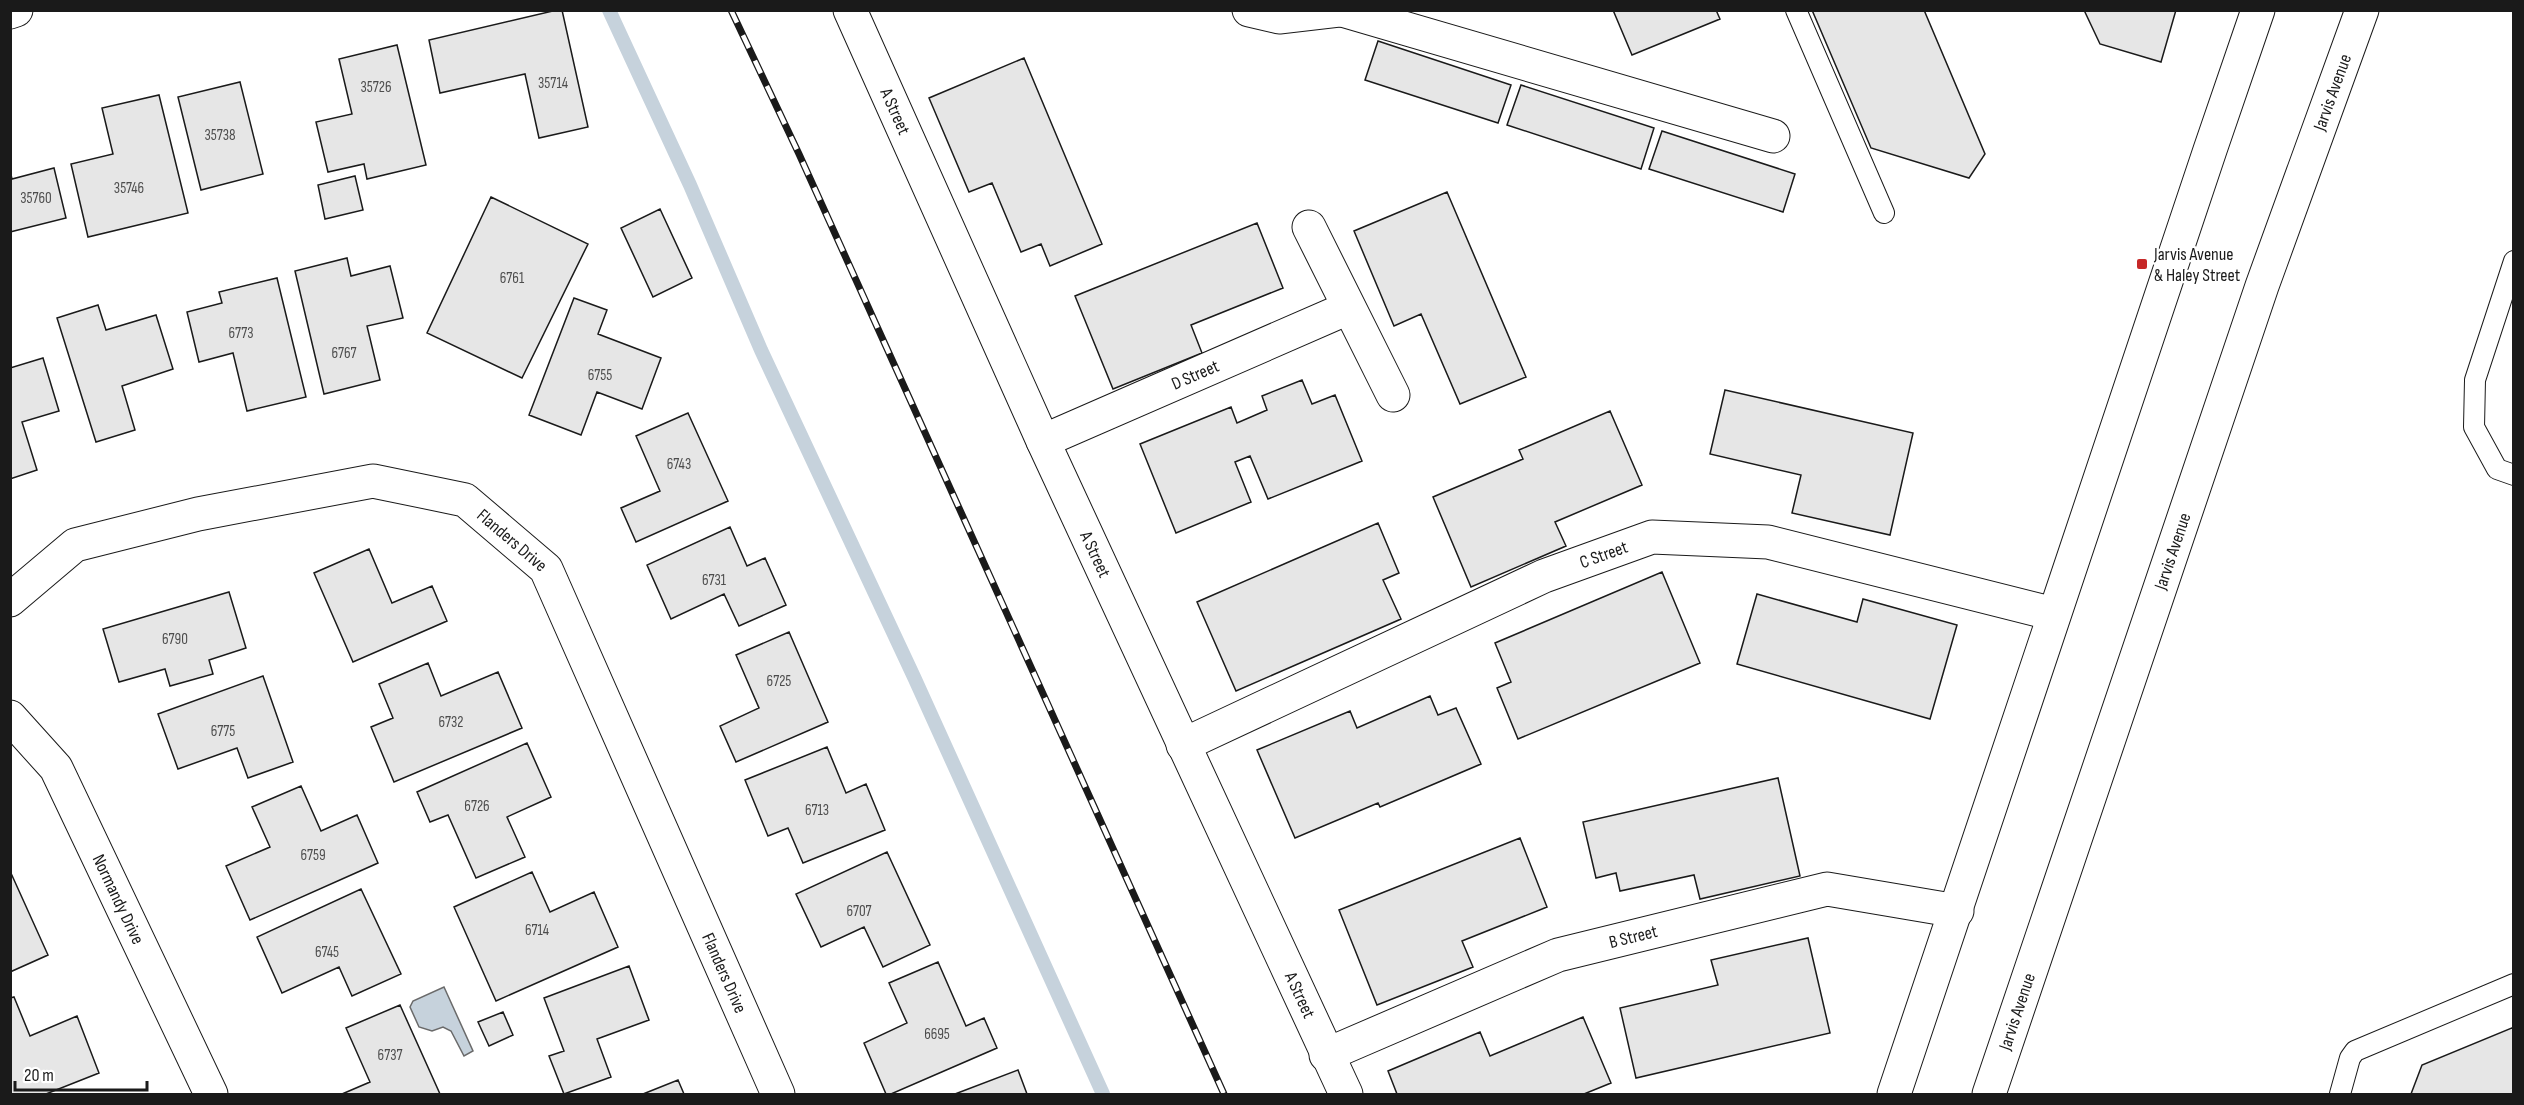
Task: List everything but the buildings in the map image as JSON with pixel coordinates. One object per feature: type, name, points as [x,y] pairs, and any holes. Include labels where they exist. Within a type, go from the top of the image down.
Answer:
[{"type":"street","points":[[10,12],[16,10]]},
{"type":"street","name":"A Street","points":[[850,10],[1043,441],[1346,1095]]},
{"type":"street","points":[[1249,10],[1279,17],[1340,10],[1773,136]]},
{"type":"street","points":[[1894,1095],[2258,10]]},
{"type":"street","name":"Jarvis Avenue","points":[[1989,1095],[2262,286],[2362,10]]},
{"type":"street","points":[[1309,227],[1393,395]]},
{"type":"street","name":"D Street","points":[[1043,441],[1348,308]]},
{"type":"street","name":"Flanders Drive","points":[[10,600],[75,544],[198,514],[373,481],[465,500],[546,569],[778,1095]]},
{"type":"street","name":"C Street","points":[[1184,745],[1544,576],[1652,537],[1768,542],[2054,614]]},
{"type":"street","name":"Normandy Drive","points":[[10,717],[56,768],[211,1095]]},
{"type":"street","name":"B Street","points":[[1326,1055],[1558,955],[1827,889],[1957,911]]},
{"type":"lane","points":[[1796,10],[1884,213]]},
{"type":"lane","points":[[2514,261],[2475,380],[2474,427],[2497,469],[2514,476]]},
{"type":"lane","points":[[2340,1095],[2350,1058],[2355,1051],[2514,984]]},
{"type":"shaded area","points":[[444,987],[473,1051],[464,1056],[451,1031],[443,1027],[432,1031],[419,1027],[410,1007],[413,1001]]},
{"type":"waterway","points":[[609,10],[690,185],[761,350],[914,677],[1103,1094]]},
{"type":"railway","points":[[731,10],[799,154],[1224,1094]]},
{"type":"place","name":"Jarvis Avenue & Haley Street","points":[[2142,264]]}]
